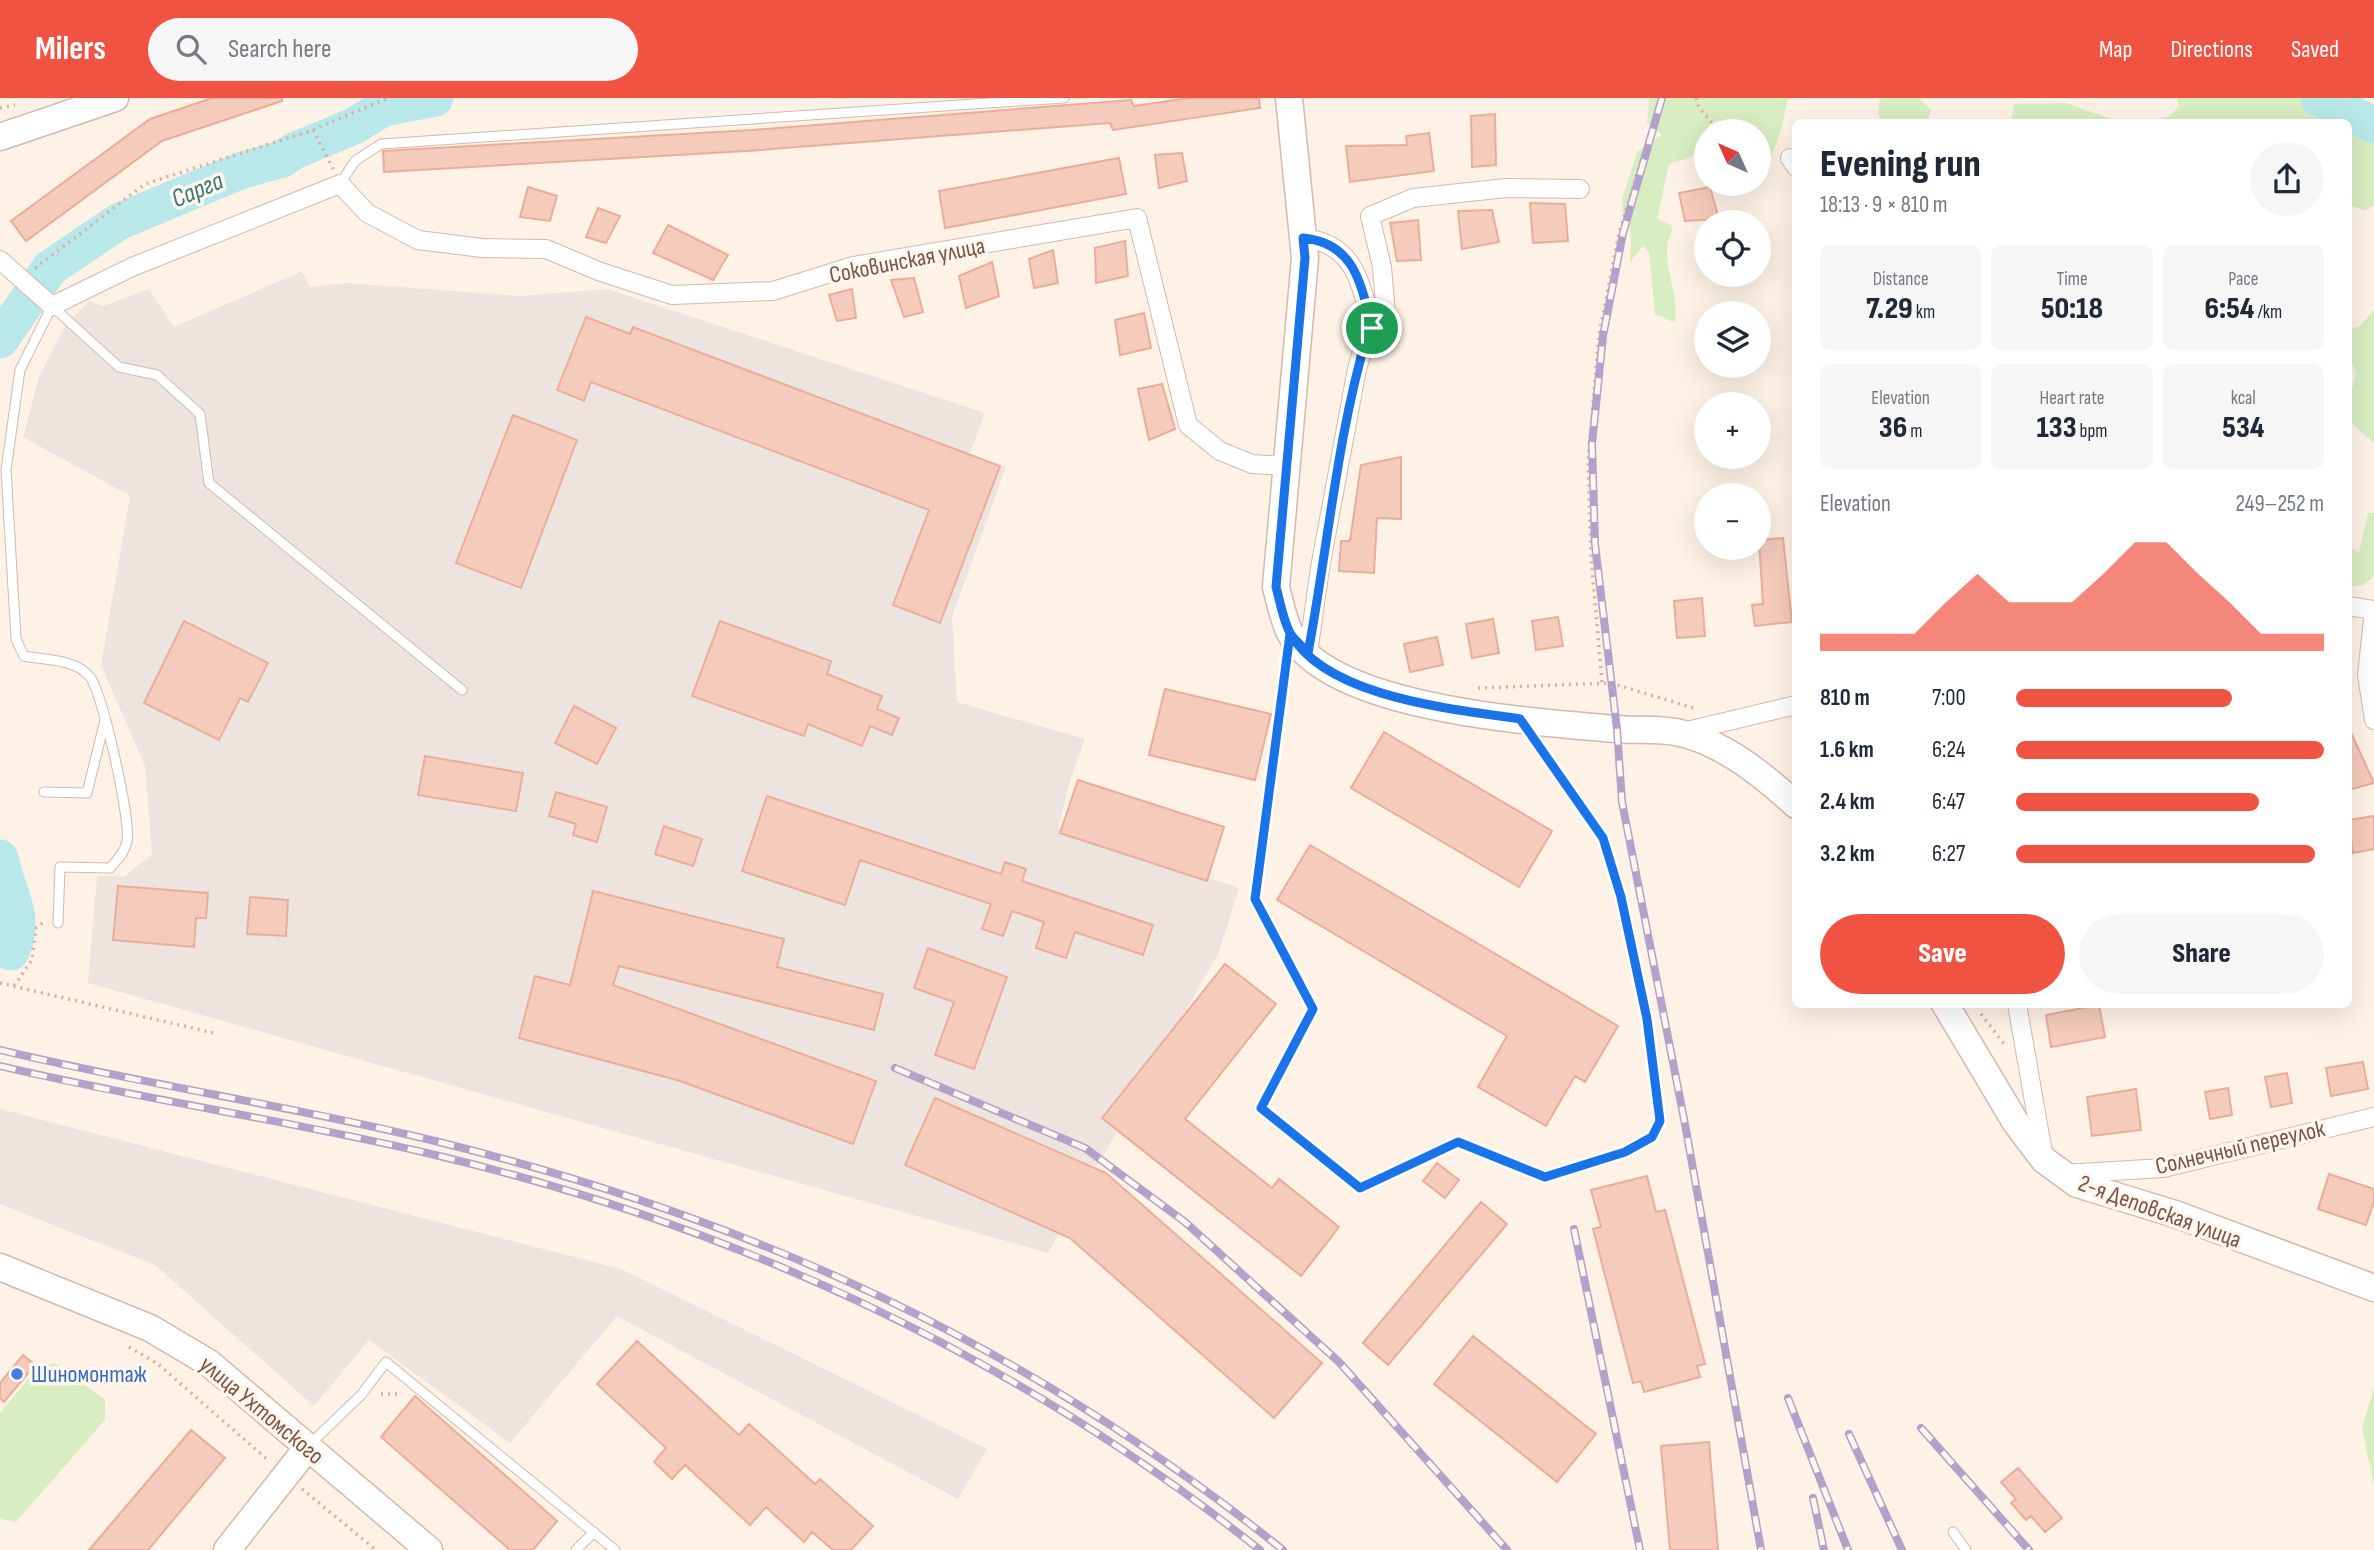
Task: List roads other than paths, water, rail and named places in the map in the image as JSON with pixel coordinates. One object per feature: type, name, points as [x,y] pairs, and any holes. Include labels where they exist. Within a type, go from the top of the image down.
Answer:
[{"type":"street","points":[[0,137],[115,98]]},
{"type":"street","points":[[1289,98],[1305,258],[1276,587],[1299,643],[1320,665],[1376,693],[1430,705],[1520,719],[1679,733],[1730,753],[1792,802]]},
{"type":"street","points":[[0,260],[52,306],[132,267],[340,184]]},
{"type":"street","name":"Соковинская улица","points":[[340,184],[367,214],[418,240],[482,248],[546,249],[601,272],[672,295],[773,291],[853,266],[1137,218],[1188,425],[1220,451],[1252,464],[1286,466]]},
{"type":"street","points":[[1299,643],[1357,369],[1368,332],[1386,314],[1382,267],[1370,216],[1413,198],[1506,188],[1580,189]]},
{"type":"street","points":[[1303,238],[1324,240],[1352,263],[1372,328]]},
{"type":"street","points":[[2352,607],[2374,610],[2367,674],[2374,720]]},
{"type":"street","points":[[1679,733],[1792,706]]},
{"type":"street","name":"2-я Деповская улица","points":[[1947,1008],[2016,1123],[2054,1167],[2077,1184],[2175,1214],[2374,1288]]},
{"type":"street","points":[[2018,1008],[2054,1167]]},
{"type":"street","name":"Солнечный переулок","points":[[2054,1167],[2163,1168],[2374,1117]]},
{"type":"street","name":"улица Ухтомского","points":[[1,1270],[150,1328],[209,1363],[429,1550]]},
{"type":"street","points":[[227,1550],[308,1447]]},
{"type":"lane","points":[[340,184],[355,161],[381,144],[1064,98]]},
{"type":"lane","points":[[58,923],[60,867],[110,867],[121,856],[128,839],[112,740],[90,678],[73,664],[24,656],[16,639],[6,470],[20,370],[52,306],[119,367],[157,375],[200,414],[209,482],[462,690]]},
{"type":"lane","points":[[1299,643],[1255,899],[1313,1009],[1261,1108],[1360,1188],[1458,1142],[1545,1177],[1625,1152],[1652,1137],[1660,1121],[1647,1019],[1621,897],[1603,838],[1520,719]]},
{"type":"lane","points":[[44,792],[87,793],[105,719]]},
{"type":"lane","points":[[308,1447],[361,1395],[386,1362],[615,1550]]},
{"type":"lane","points":[[576,1550],[594,1532]]},
{"type":"lane","points":[[1953,1532],[1966,1550]]},
{"type":"waterway","name":"Сарга","points":[[0,340],[50,268],[118,222],[240,171],[282,159],[294,151],[354,126],[383,108],[435,98]]},
{"type":"waterway","name":"Сарга","points":[[2319,98],[2374,125]]},
{"type":"waterway","name":"Сарга","points":[[0,858],[16,915],[17,927],[11,952]]},
{"type":"railway","points":[[1662,98],[1623,233],[1603,336],[1592,444],[1595,544],[1617,729],[1622,802],[1685,1124],[1761,1550]]},
{"type":"railway","points":[[0,1050],[330,1117],[439,1142],[556,1174],[668,1210],[778,1251],[884,1298],[987,1351],[1088,1411],[1186,1477],[1283,1550]]},
{"type":"railway","points":[[0,1066],[431,1154],[544,1184],[655,1219],[763,1259],[868,1305],[970,1358],[1069,1416],[1166,1480],[1260,1550]]},
{"type":"railway","points":[[895,1068],[1085,1148],[1185,1222],[1339,1362],[1507,1550]]},
{"type":"railway","points":[[1574,1229],[1640,1550]]},
{"type":"railway","points":[[1788,1398],[1848,1550]]},
{"type":"railway","points":[[1921,1428],[2029,1550]]},
{"type":"railway","points":[[1849,1434],[1902,1550]]},
{"type":"railway","points":[[1813,1498],[1824,1550]]},
{"type":"place","name":"Шиномонтаж","points":[[17,1374]]}]
